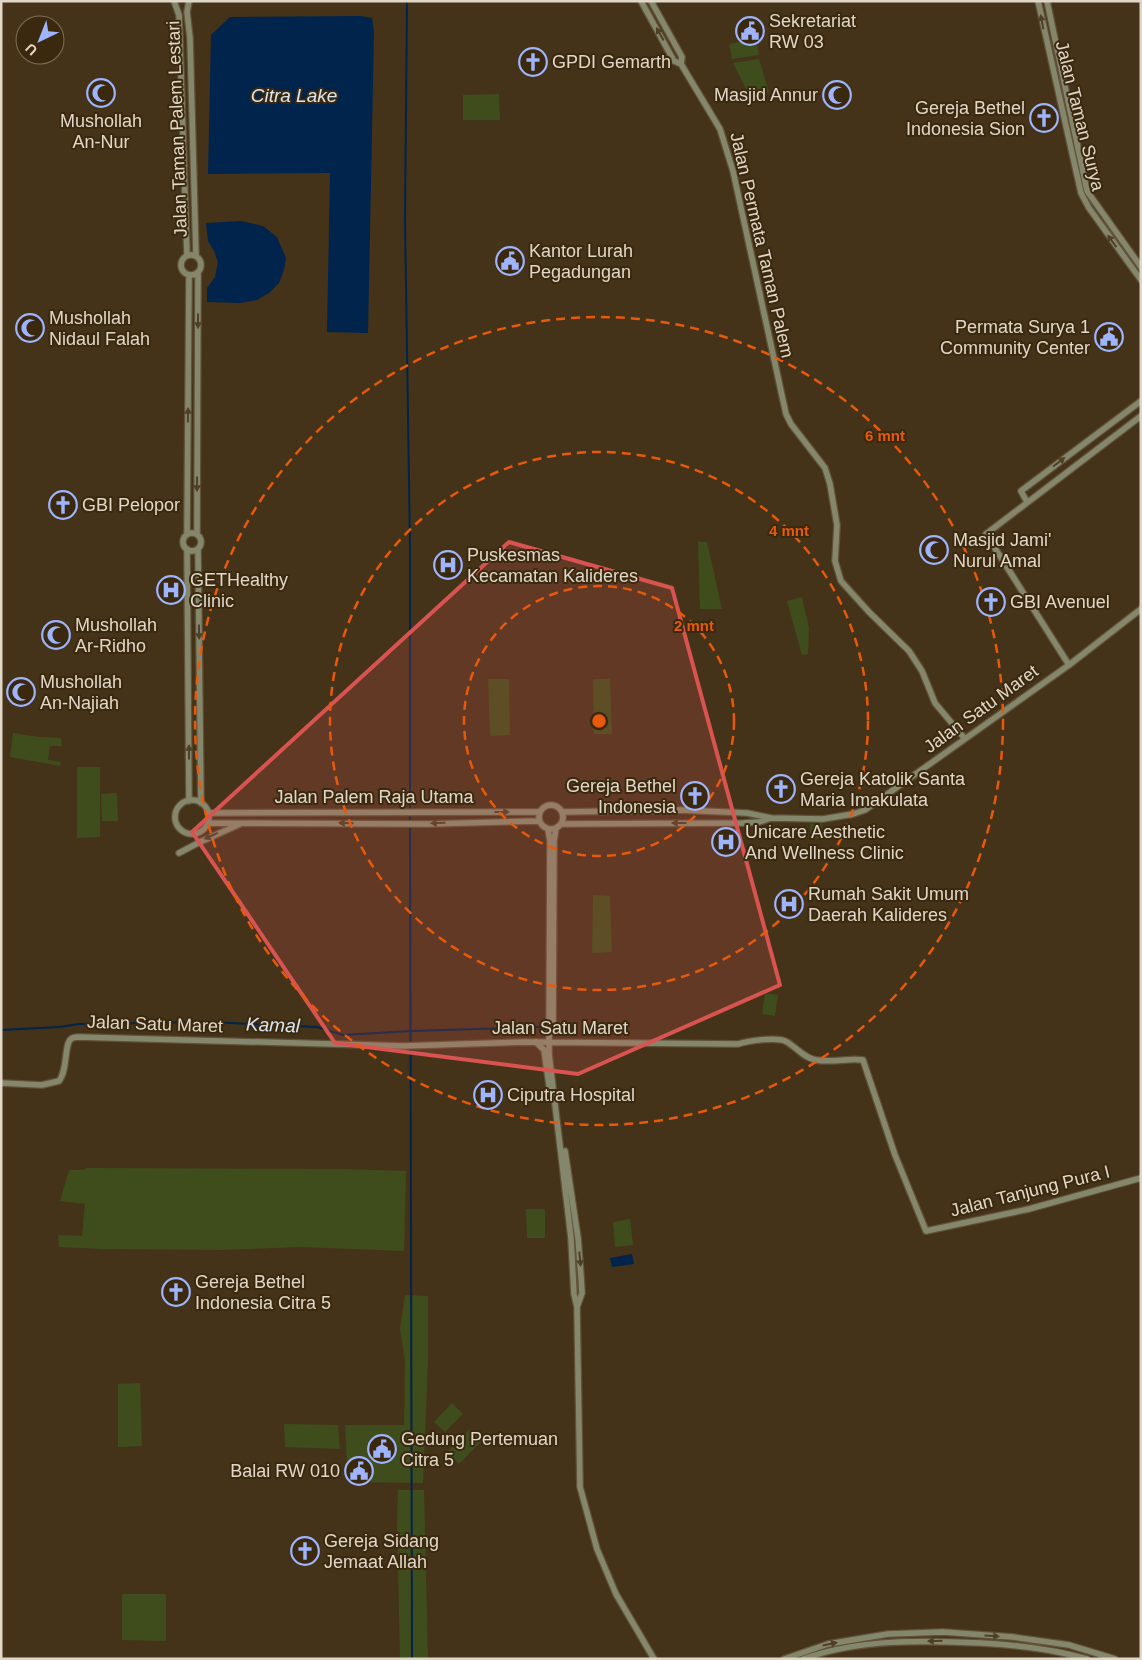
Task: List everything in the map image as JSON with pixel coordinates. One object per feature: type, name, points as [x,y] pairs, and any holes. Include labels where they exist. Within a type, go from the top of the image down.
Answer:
[{"type":"street","name":"Jalan Taman Palem Lestari","points":[[189,1],[187,12],[190,47],[196,256]]},
{"type":"street","points":[[642,1],[674,62],[681,64],[682,57],[651,1]]},
{"type":"street","name":"Jalan Taman Surya","points":[[1038,1],[1081,193],[1089,208],[1141,280]]},
{"type":"street","name":"Jalan Taman Surya","points":[[1047,1],[1087,191],[1141,267]]},
{"type":"street","name":"Jalan Taman Palem Lestari","points":[[174,3],[179,15],[187,255]]},
{"type":"street","name":"Jalan Permata Taman Palem","points":[[681,64],[720,129],[733,171],[786,414],[791,424],[825,468],[830,484],[837,524],[836,562],[841,581],[869,612],[909,651],[922,671],[935,703],[965,739]]},
{"type":"street","points":[[198,273],[189,275],[183,271],[181,264],[184,257],[187,255],[196,256],[201,262],[201,268],[198,273],[197,534],[201,540],[198,549],[201,803],[208,813],[208,823],[204,830],[196,834],[180,829],[176,819],[177,811],[183,803],[189,801],[201,803]]},
{"type":"street","points":[[189,275],[186,534],[183,543],[187,549],[189,801]]},
{"type":"street","points":[[1027,502],[1021,491],[1141,401]]},
{"type":"street","points":[[1069,665],[986,534],[1141,416]]},
{"type":"street","points":[[186,534],[192,532],[197,534]]},
{"type":"street","points":[[187,549],[198,549]]},
{"type":"street","name":"Jalan Satu Maret","points":[[562,812],[680,810],[747,813],[771,818],[824,819],[865,810],[1069,665],[1141,608]]},
{"type":"street","points":[[559,826],[548,829],[544,827],[539,821],[542,808],[551,805],[555,806],[562,812],[563,818],[554,841],[552,1055],[578,1238],[582,1293],[577,1306]]},
{"type":"street","name":"Jalan Palem Raja Utama","points":[[208,813],[540,812]]},
{"type":"street","name":"Jalan Satu Maret","points":[[559,826],[744,823],[759,822],[771,818]]},
{"type":"street","name":"Jalan Palem Raja Utama","points":[[208,823],[419,824],[539,821]]},
{"type":"street","points":[[179,853],[206,838],[244,822]]},
{"type":"street","points":[[548,829],[550,841],[556,1112],[571,1238],[573,1286],[577,1306],[580,1487],[597,1549],[612,1585],[654,1659]]},
{"type":"street","name":"Jalan Satu Maret","points":[[1,1082],[42,1085],[59,1081],[66,1067],[68,1042],[71,1038],[78,1037],[404,1046],[535,1042],[553,1044],[738,1044],[781,1039],[814,1060],[862,1060],[895,1155],[926,1231]]},
{"type":"street","points":[[535,1042],[544,1050],[552,1109],[556,1112]]},
{"type":"street","name":"Jalan Tanjung Pura I","points":[[926,1231],[1029,1210],[1141,1178]]},
{"type":"street","points":[[784,1659],[828,1644],[888,1634],[943,1632],[1013,1637],[1069,1646],[1115,1659]]},
{"type":"street","points":[[803,1659],[831,1651],[880,1644],[944,1640],[1012,1645],[1067,1653],[1087,1659]]},
{"type":"highlighted area","points":[[509,542],[672,588],[780,985],[578,1074],[335,1043],[192,832]]},
{"type":"green space","points":[[756,39],[759,55],[732,59],[729,44]]},
{"type":"green space","points":[[759,59],[769,92],[751,99],[733,63]]},
{"type":"green space","points":[[499,94],[500,120],[463,120],[463,95]]},
{"type":"green space","points":[[698,542],[707,542],[722,609],[700,609]]},
{"type":"green space","points":[[802,597],[809,628],[808,654],[802,655],[787,601]]},
{"type":"green space","points":[[488,679],[509,679],[510,735],[490,736]]},
{"type":"green space","points":[[593,679],[610,679],[612,734],[594,734]]},
{"type":"green space","points":[[13,733],[61,738],[62,746],[50,746],[48,760],[61,762],[60,766],[10,757]]},
{"type":"green space","points":[[77,767],[100,767],[100,837],[77,838]]},
{"type":"green space","points":[[117,793],[118,821],[102,821],[101,794]]},
{"type":"green space","points":[[822,823],[823,838],[811,839],[810,824]]},
{"type":"green space","points":[[593,895],[610,896],[612,952],[592,953]]},
{"type":"green space","points":[[765,993],[778,995],[775,1016],[762,1014]]},
{"type":"green space","points":[[87,1168],[406,1171],[404,1251],[300,1247],[222,1250],[59,1247],[58,1235],[82,1236],[85,1204],[60,1201],[69,1170],[83,1170]]},
{"type":"green space","points":[[526,1209],[545,1209],[545,1238],[527,1238]]},
{"type":"green space","points":[[630,1219],[633,1245],[615,1247],[613,1222]]},
{"type":"green space","points":[[405,1295],[428,1296],[428,1362],[423,1483],[348,1482],[345,1425],[404,1425],[405,1361],[400,1329]]},
{"type":"green space","points":[[140,1383],[142,1446],[118,1447],[118,1384]]},
{"type":"green space","points":[[452,1403],[463,1414],[445,1432],[434,1422]]},
{"type":"green space","points":[[284,1424],[338,1425],[340,1449],[285,1447]]},
{"type":"green space","points":[[470,1429],[482,1441],[459,1464],[447,1452]]},
{"type":"green space","points":[[398,1490],[424,1490],[428,1659],[400,1659]]},
{"type":"green space","points":[[122,1594],[166,1594],[166,1641],[122,1640]]},
{"type":"water","name":"Citra Lake","points":[[361,16],[372,18],[374,32],[368,333],[327,332],[330,173],[208,174],[211,35],[230,17]]},
{"type":"water","points":[[241,221],[263,226],[277,237],[286,258],[279,283],[269,293],[257,300],[240,303],[207,302],[207,288],[215,277],[218,262],[208,241],[206,223]]},
{"type":"water","points":[[632,1254],[634,1264],[612,1267],[610,1258]]},
{"type":"waterway","points":[[407,1],[405,220],[410,546],[410,821]]},
{"type":"waterway","points":[[410,826],[412,1659]]},
{"type":"waterway","name":"Kamal","points":[[1,1030],[79,1024],[210,1022],[317,1027],[343,1035],[543,1027]]},
{"type":"place","name":"Sekretariat RW 03","points":[[750,31]]},
{"type":"place","name":"GPDI Gemarth","points":[[533,62]]},
{"type":"place","name":"Mushollah An-Nur","points":[[101,93]]},
{"type":"place","name":"Masjid Annur","points":[[837,95]]},
{"type":"place","name":"Gereja Bethel Indonesia Sion","points":[[1044,118]]},
{"type":"place","name":"Kantor Lurah Pegadungan","points":[[510,261]]},
{"type":"place","name":"Mushollah Nidaul Falah","points":[[30,328]]},
{"type":"place","name":"Permata Surya 1 Community Center","points":[[1109,337]]},
{"type":"place","name":"GBI Pelopor","points":[[63,505]]},
{"type":"place","name":"Masjid Jami' Nurul Amal","points":[[934,550]]},
{"type":"place","name":"Puskesmas Kecamatan Kalideres","points":[[448,565]]},
{"type":"place","name":"GETHealthy Clinic","points":[[171,590]]},
{"type":"place","name":"GBI Avenuel","points":[[991,602]]},
{"type":"place","name":"Mushollah Ar-Ridho","points":[[56,635]]},
{"type":"place","name":"Mushollah An-Najiah","points":[[21,692]]},
{"type":"place","name":"Gereja Katolik Santa Maria Imakulata","points":[[781,789]]},
{"type":"place","name":"Gereja Bethel Indonesia","points":[[695,796]]},
{"type":"place","name":"Unicare Aesthetic And Wellness Clinic","points":[[726,842]]},
{"type":"place","name":"Rumah Sakit Umum Daerah Kalideres","points":[[789,904]]},
{"type":"place","name":"Ciputra Hospital","points":[[488,1095]]},
{"type":"place","name":"Gereja Bethel Indonesia Citra 5","points":[[176,1292]]},
{"type":"place","name":"Gedung Pertemuan Citra 5","points":[[382,1449]]},
{"type":"place","name":"Balai RW 010","points":[[359,1471]]},
{"type":"place","name":"Gereja Sidang Jemaat Allah","points":[[305,1551]]}]
